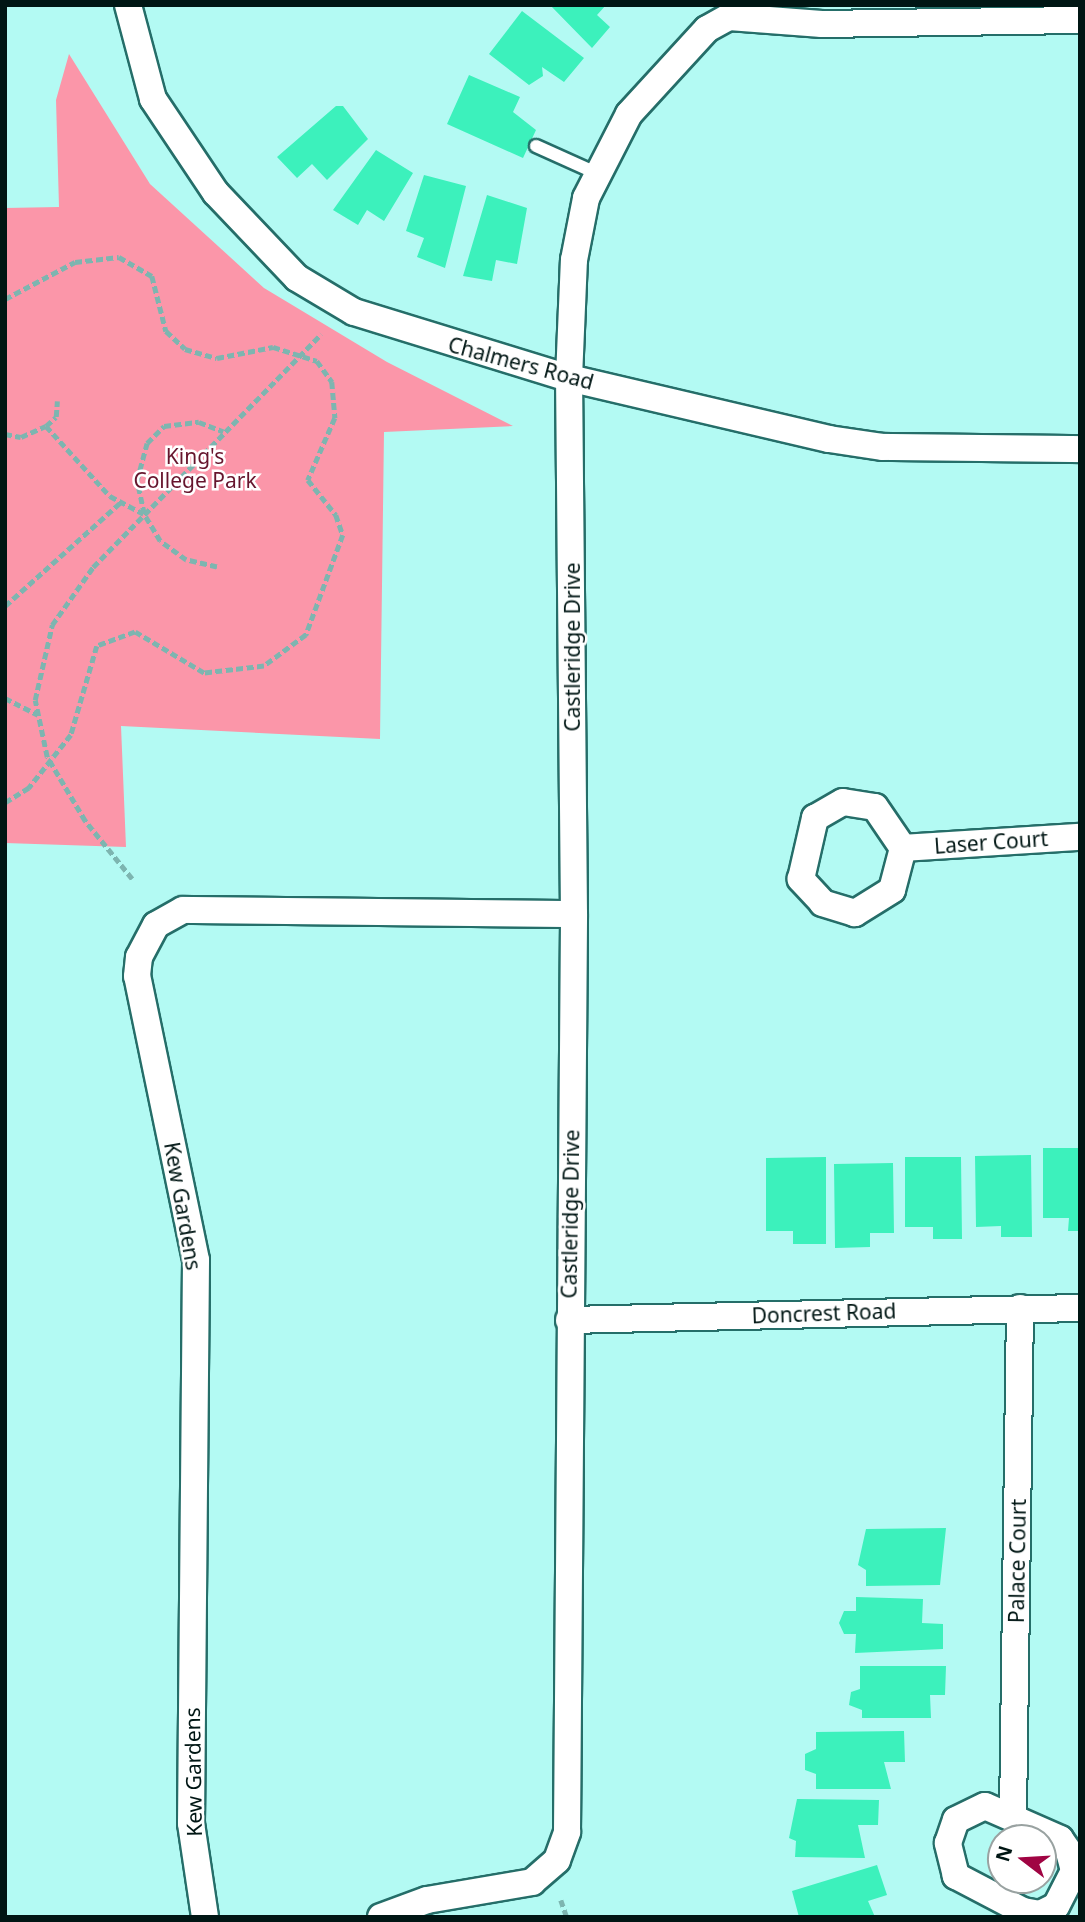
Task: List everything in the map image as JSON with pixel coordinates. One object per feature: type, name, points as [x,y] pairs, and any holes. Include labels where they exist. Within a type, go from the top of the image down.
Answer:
[{"type":"street","name":"Chalmers Road","points":[[128,5],[153,99],[216,193],[297,278],[354,312],[406,332],[569,377],[883,447],[1080,449]]},
{"type":"street","name":"Castleridge Drive","points":[[381,1917],[427,1900],[532,1882],[557,1860],[568,1832],[569,1321],[574,914],[569,377],[574,260],[596,173],[629,114],[664,72],[707,29],[729,17],[822,24],[1080,20]]},
{"type":"street","name":"Laser Court","points":[[843,802],[875,807],[903,848],[892,890],[855,913],[823,903],[802,879],[815,818],[843,802]]},
{"type":"street","name":"Laser Court","points":[[903,848],[1080,837]]},
{"type":"street","name":"Kew Gardens","points":[[205,1917],[191,1823],[195,1260],[137,976],[139,957],[156,925],[183,911],[574,914]]},
{"type":"street","name":"Palace Court","points":[[1013,1815],[1020,1308]]},
{"type":"street","name":"Doncrest Road","points":[[569,1321],[1080,1308]]},
{"type":"street","points":[[971,1809],[1013,1815],[1060,1839],[1069,1852],[1074,1871],[1068,1890],[1040,1914],[988,1895],[956,1876],[948,1860],[956,1820],[971,1809]]},
{"type":"lane","points":[[536,146],[596,173]]},
{"type":"path","points":[[5,299],[82,260],[119,257],[152,276],[166,331],[185,349],[217,358],[273,347],[317,361],[332,382],[335,418],[308,480],[336,515],[343,536],[306,635],[264,666],[219,675],[191,667],[141,633],[117,634],[97,646],[88,662],[78,719],[51,762],[29,789],[5,803]]},
{"type":"path","points":[[132,879],[85,821],[51,762],[39,716],[41,662],[52,625],[93,567],[223,431],[321,334]]},
{"type":"path","points":[[5,435],[21,437],[46,426],[55,417],[57,401]]},
{"type":"path","points":[[144,514],[138,467],[154,433],[187,422],[223,431]]},
{"type":"path","points":[[46,426],[121,502],[144,514],[173,553],[217,567]]},
{"type":"path","points":[[5,606],[121,502]]},
{"type":"path","points":[[5,698],[39,716]]},
{"type":"path","points":[[561,1900],[567,1917]]},
{"type":"green space","name":"King's College Park","points":[[69,54],[150,184],[264,288],[387,362],[513,426],[384,432],[380,739],[121,726],[126,847],[5,843],[5,208],[59,207],[56,100]]},
{"type":"building","points":[[550,5],[606,5],[597,15],[610,27],[592,48]]},
{"type":"building","points":[[522,11],[584,58],[564,82],[542,67],[543,76],[529,85],[489,54]]},
{"type":"building","points":[[469,75],[520,97],[513,112],[536,130],[523,158],[447,124]]},
{"type":"building","points":[[336,106],[343,106],[368,139],[327,180],[312,164],[297,178],[277,157]]},
{"type":"building","points":[[376,150],[413,173],[384,221],[367,210],[358,225],[333,210]]},
{"type":"building","points":[[424,175],[466,186],[445,268],[417,257],[424,238],[406,231]]},
{"type":"building","points":[[487,195],[527,208],[517,264],[496,260],[492,281],[463,276]]},
{"type":"building","points":[[1043,1148],[1080,1148],[1080,1231],[1068,1231],[1069,1218],[1043,1218]]},
{"type":"building","points":[[1031,1155],[1032,1237],[1001,1237],[1001,1226],[976,1227],[975,1156]]},
{"type":"building","points":[[826,1157],[826,1244],[793,1244],[793,1231],[766,1231],[766,1158]]},
{"type":"building","points":[[905,1157],[961,1157],[962,1239],[933,1239],[933,1227],[905,1227]]},
{"type":"building","points":[[893,1163],[894,1233],[870,1233],[870,1247],[835,1248],[834,1164]]},
{"type":"building","points":[[946,1528],[940,1585],[866,1586],[866,1570],[858,1565],[866,1529]]},
{"type":"building","points":[[856,1597],[923,1599],[922,1623],[943,1624],[943,1649],[855,1653],[856,1634],[844,1634],[839,1623],[844,1611],[856,1611]]},
{"type":"building","points":[[860,1666],[946,1666],[945,1695],[930,1695],[931,1718],[862,1718],[862,1710],[849,1705],[851,1692],[860,1689]]},
{"type":"building","points":[[904,1731],[905,1762],[884,1762],[891,1789],[816,1789],[816,1774],[805,1770],[805,1754],[816,1749],[816,1732]]},
{"type":"building","points":[[797,1799],[879,1800],[878,1825],[858,1825],[865,1858],[795,1857],[796,1841],[789,1838]]},
{"type":"building","points":[[877,1865],[887,1895],[868,1901],[875,1917],[799,1917],[792,1891]]}]
